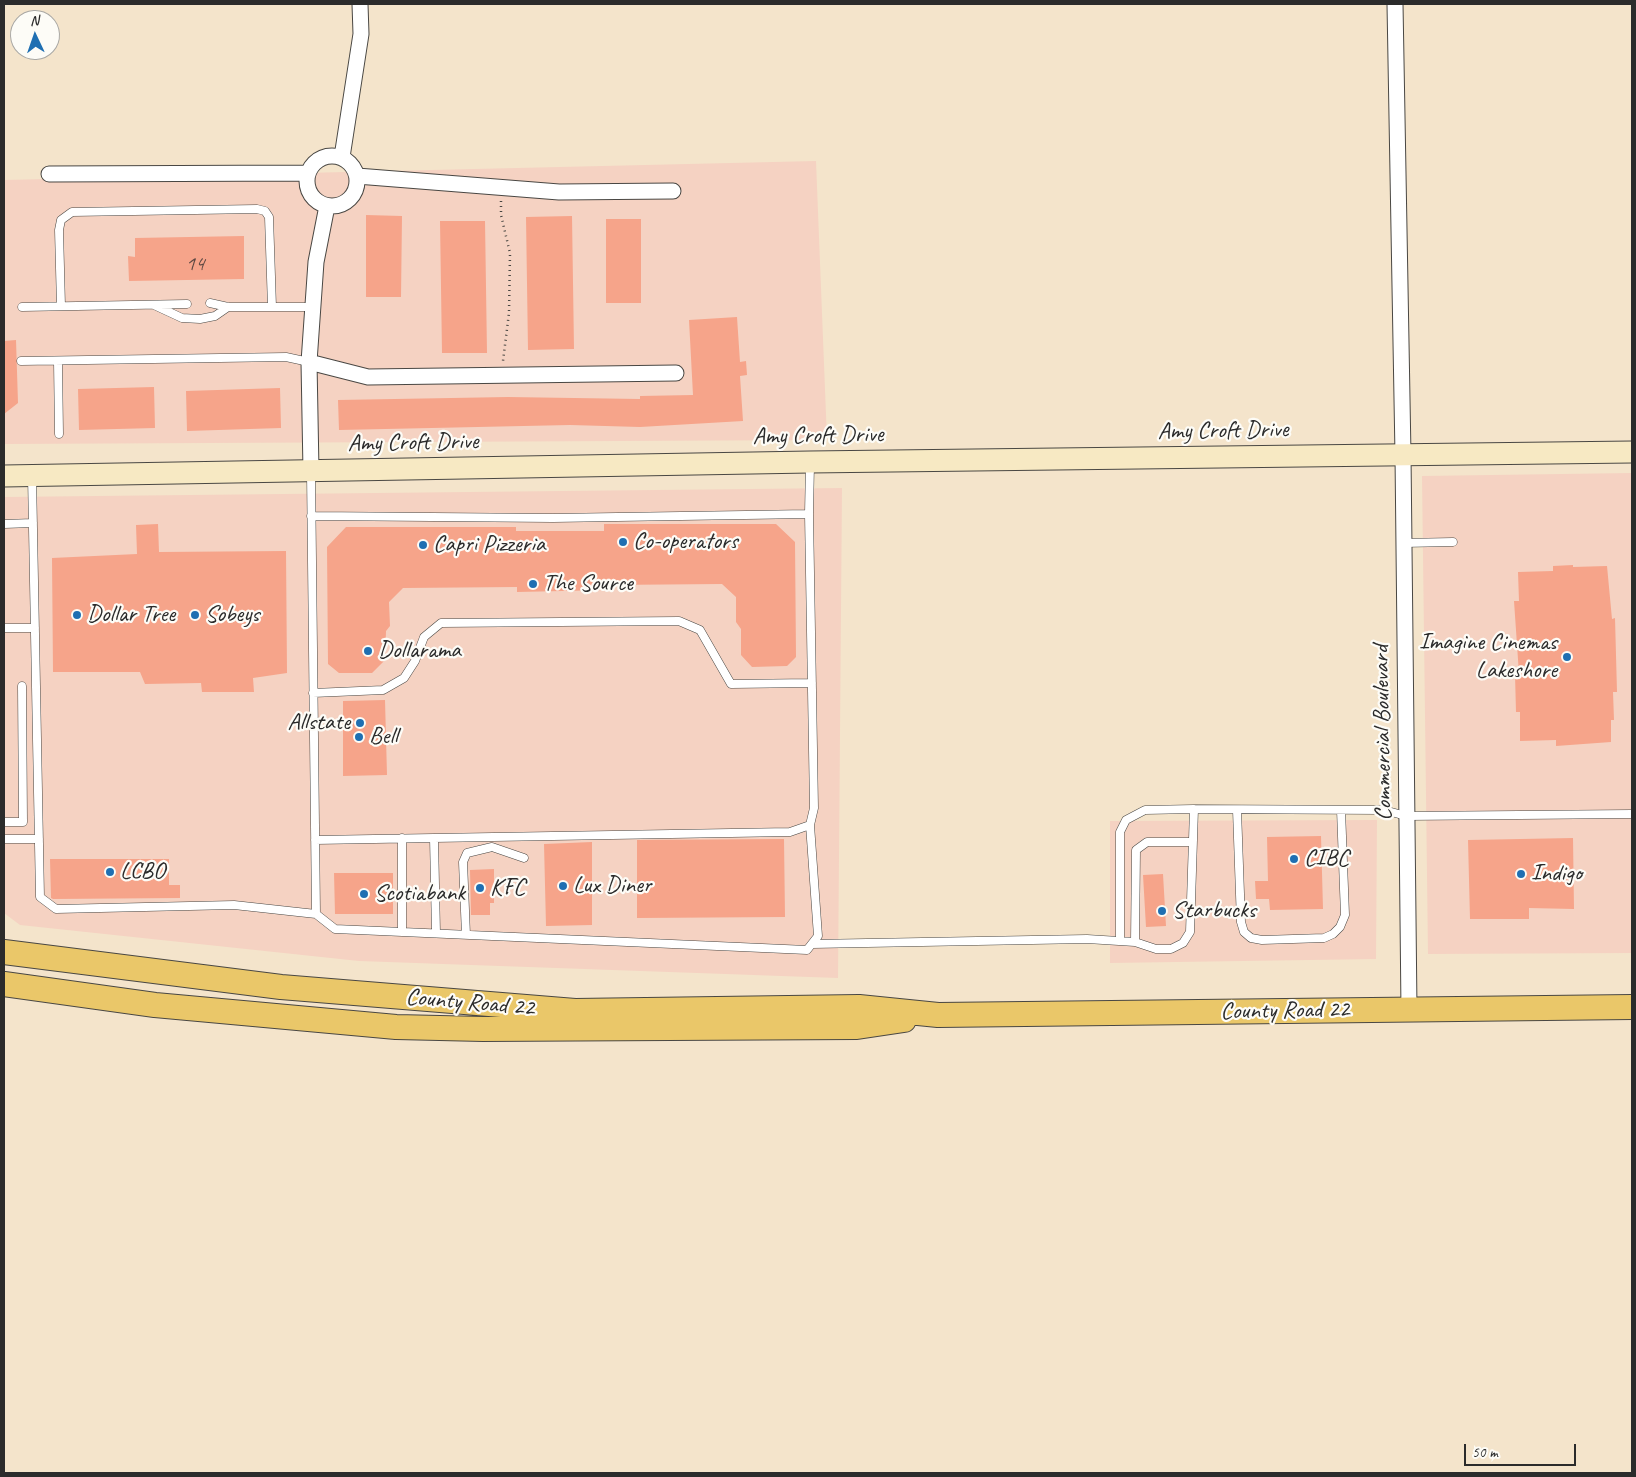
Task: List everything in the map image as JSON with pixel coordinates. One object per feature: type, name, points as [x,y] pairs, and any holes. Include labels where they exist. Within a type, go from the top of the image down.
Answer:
[{"type":"main road","name":"County Road 22","points":[[4,952],[281,987],[575,1011],[859,1007],[938,1015],[1632,1007]]},
{"type":"main road","points":[[4,970],[178,993],[318,1007],[420,1013],[575,1011]]},
{"type":"main road","name":"County Road 22","points":[[4,984],[156,1005],[396,1026],[483,1029],[858,1027],[938,1015]]},
{"type":"street","points":[[342,157],[362,34],[360,4]]},
{"type":"street","name":"Commercial Boulevard","points":[[1395,4],[1403,455],[1409,1010]]},
{"type":"street","points":[[325,156],[342,157],[349,162],[357,176],[357,184],[350,199],[343,204],[327,206],[312,197],[308,190],[307,173],[311,166],[325,156]]},
{"type":"street","points":[[49,174],[307,173]]},
{"type":"street","points":[[357,176],[559,192],[674,191]]},
{"type":"street","points":[[311,471],[309,362],[316,262],[327,206]]},
{"type":"street","points":[[309,362],[368,377],[676,373]]},
{"type":"street","name":"Amy Croft Drive","points":[[4,476],[810,462],[1632,452]]},
{"type":"lane","points":[[62,306],[59,230],[61,220],[72,212],[257,209],[265,211],[269,217],[272,307]]},
{"type":"lane","points":[[210,303],[228,307],[313,307]]},
{"type":"lane","points":[[154,304],[182,318],[200,319],[215,316],[228,307]]},
{"type":"lane","points":[[22,307],[188,304]]},
{"type":"lane","points":[[21,361],[286,357],[309,362]]},
{"type":"lane","points":[[58,361],[59,434]]},
{"type":"lane","points":[[32,476],[40,897],[56,909],[234,905],[316,914],[335,929],[807,950],[818,936],[810,825],[814,808],[809,514],[810,462]]},
{"type":"lane","points":[[311,471],[316,914]]},
{"type":"lane","points":[[311,516],[553,518],[809,514]]},
{"type":"lane","points":[[4,524],[33,523]]},
{"type":"lane","points":[[1403,543],[1453,542]]},
{"type":"lane","points":[[314,693],[383,690],[404,678],[415,661],[424,637],[440,623],[679,621],[700,630],[731,684],[812,683]]},
{"type":"lane","points":[[4,628],[35,628]]},
{"type":"lane","points":[[4,822],[23,822],[22,686]]},
{"type":"lane","points":[[812,944],[1087,939],[1135,942],[1156,949],[1171,949],[1183,943],[1190,932],[1194,809]]},
{"type":"lane","points":[[1120,941],[1120,832],[1126,820],[1145,810],[1384,810],[1406,816],[1632,814]]},
{"type":"lane","points":[[1237,810],[1241,922],[1244,932],[1252,938],[1262,940],[1324,938],[1333,934],[1340,927],[1345,916],[1341,810]]},
{"type":"lane","points":[[315,840],[790,832],[810,825]]},
{"type":"lane","points":[[402,838],[402,932]]},
{"type":"lane","points":[[434,838],[436,933]]},
{"type":"lane","points":[[4,839],[38,839]]},
{"type":"lane","points":[[1135,942],[1136,850],[1147,842],[1192,842]]},
{"type":"lane","points":[[466,935],[463,862],[467,853],[492,847],[524,858]]},
{"type":"path","points":[[500,187],[501,215],[510,253],[509,313],[504,344],[503,375]]},
{"type":"shaded area","points":[[816,161],[827,440],[4,444],[4,180]]},
{"type":"shaded area","points":[[1632,473],[1632,953],[1428,954],[1422,476]]},
{"type":"shaded area","points":[[842,488],[838,978],[359,961],[20,925],[4,913],[4,497]]},
{"type":"shaded area","points":[[1377,820],[1376,959],[1110,963],[1110,821]]},
{"type":"building","points":[[366,215],[402,216],[401,297],[366,297]]},
{"type":"building","points":[[572,216],[574,349],[528,350],[526,217]]},
{"type":"building","points":[[606,219],[641,219],[641,303],[606,303]]},
{"type":"building","points":[[440,221],[485,221],[487,353],[442,353]]},
{"type":"building","points":[[244,236],[244,279],[129,281],[128,256],[135,257],[135,238]]},
{"type":"building","points":[[737,317],[740,362],[746,361],[747,375],[740,376],[743,421],[640,427],[570,425],[339,430],[338,400],[508,397],[640,399],[640,396],[693,395],[689,320]]},
{"type":"building","points":[[16,340],[18,403],[4,414],[4,341]]},
{"type":"building","points":[[154,387],[155,428],[79,430],[78,389]]},
{"type":"building","points":[[280,388],[281,428],[187,431],[186,391]]},
{"type":"building","name":"Sobeys","points":[[158,524],[159,552],[286,551],[287,673],[253,678],[254,692],[202,692],[201,683],[145,684],[140,672],[53,672],[52,558],[137,554],[136,525]]},
{"type":"building","points":[[604,524],[776,524],[795,542],[796,657],[787,666],[752,667],[741,655],[741,629],[736,622],[736,597],[722,584],[607,585],[607,590],[517,592],[517,587],[403,588],[389,602],[390,626],[386,631],[385,660],[372,673],[339,673],[328,664],[327,547],[346,527],[516,527],[516,531],[604,531]]},
{"type":"building","name":"Imagine Cinemas Lakeshore","points":[[1573,565],[1573,567],[1607,566],[1612,619],[1615,618],[1617,692],[1613,692],[1614,720],[1611,720],[1611,742],[1556,746],[1556,740],[1520,741],[1520,712],[1516,712],[1515,674],[1519,674],[1514,601],[1519,601],[1518,572],[1553,571],[1553,566]]},
{"type":"building","points":[[385,700],[387,775],[343,776],[343,701]]},
{"type":"building","name":"CIBC","points":[[1321,836],[1323,909],[1270,910],[1269,899],[1256,899],[1255,881],[1268,881],[1267,837]]},
{"type":"building","name":"Indigo","points":[[1573,838],[1574,909],[1529,908],[1529,919],[1470,919],[1468,840]]},
{"type":"building","points":[[784,839],[785,917],[637,918],[637,840]]},
{"type":"building","points":[[592,842],[592,925],[546,926],[544,844]]},
{"type":"building","name":"LCBO","points":[[50,859],[169,859],[169,885],[180,885],[180,898],[53,899],[51,898]]},
{"type":"building","name":"KFC","points":[[494,869],[494,903],[490,903],[490,915],[471,915],[470,870]]},
{"type":"building","name":"Scotiabank","points":[[334,873],[393,873],[393,914],[335,914]]},
{"type":"building","points":[[1163,874],[1166,926],[1146,927],[1143,875]]},
{"type":"place","name":"Co-operators","points":[[623,542]]},
{"type":"place","name":"Capri Pizzeria","points":[[423,545]]},
{"type":"place","name":"The Source","points":[[533,584]]},
{"type":"place","name":"Dollar Tree","points":[[77,615]]},
{"type":"place","name":"Sobeys","points":[[195,615]]},
{"type":"place","name":"Dollarama","points":[[368,651]]},
{"type":"place","name":"Imagine Cinemas Lakeshore","points":[[1567,657]]},
{"type":"place","name":"Allstate","points":[[360,723]]},
{"type":"place","name":"Bell","points":[[359,737]]},
{"type":"place","name":"CIBC","points":[[1294,859]]},
{"type":"place","name":"LCBO","points":[[110,872]]},
{"type":"place","name":"Indigo","points":[[1521,874]]},
{"type":"place","name":"Lux Diner","points":[[563,886]]},
{"type":"place","name":"KFC","points":[[480,888]]},
{"type":"place","name":"Scotiabank","points":[[364,894]]},
{"type":"place","name":"Starbucks","points":[[1162,911]]}]
